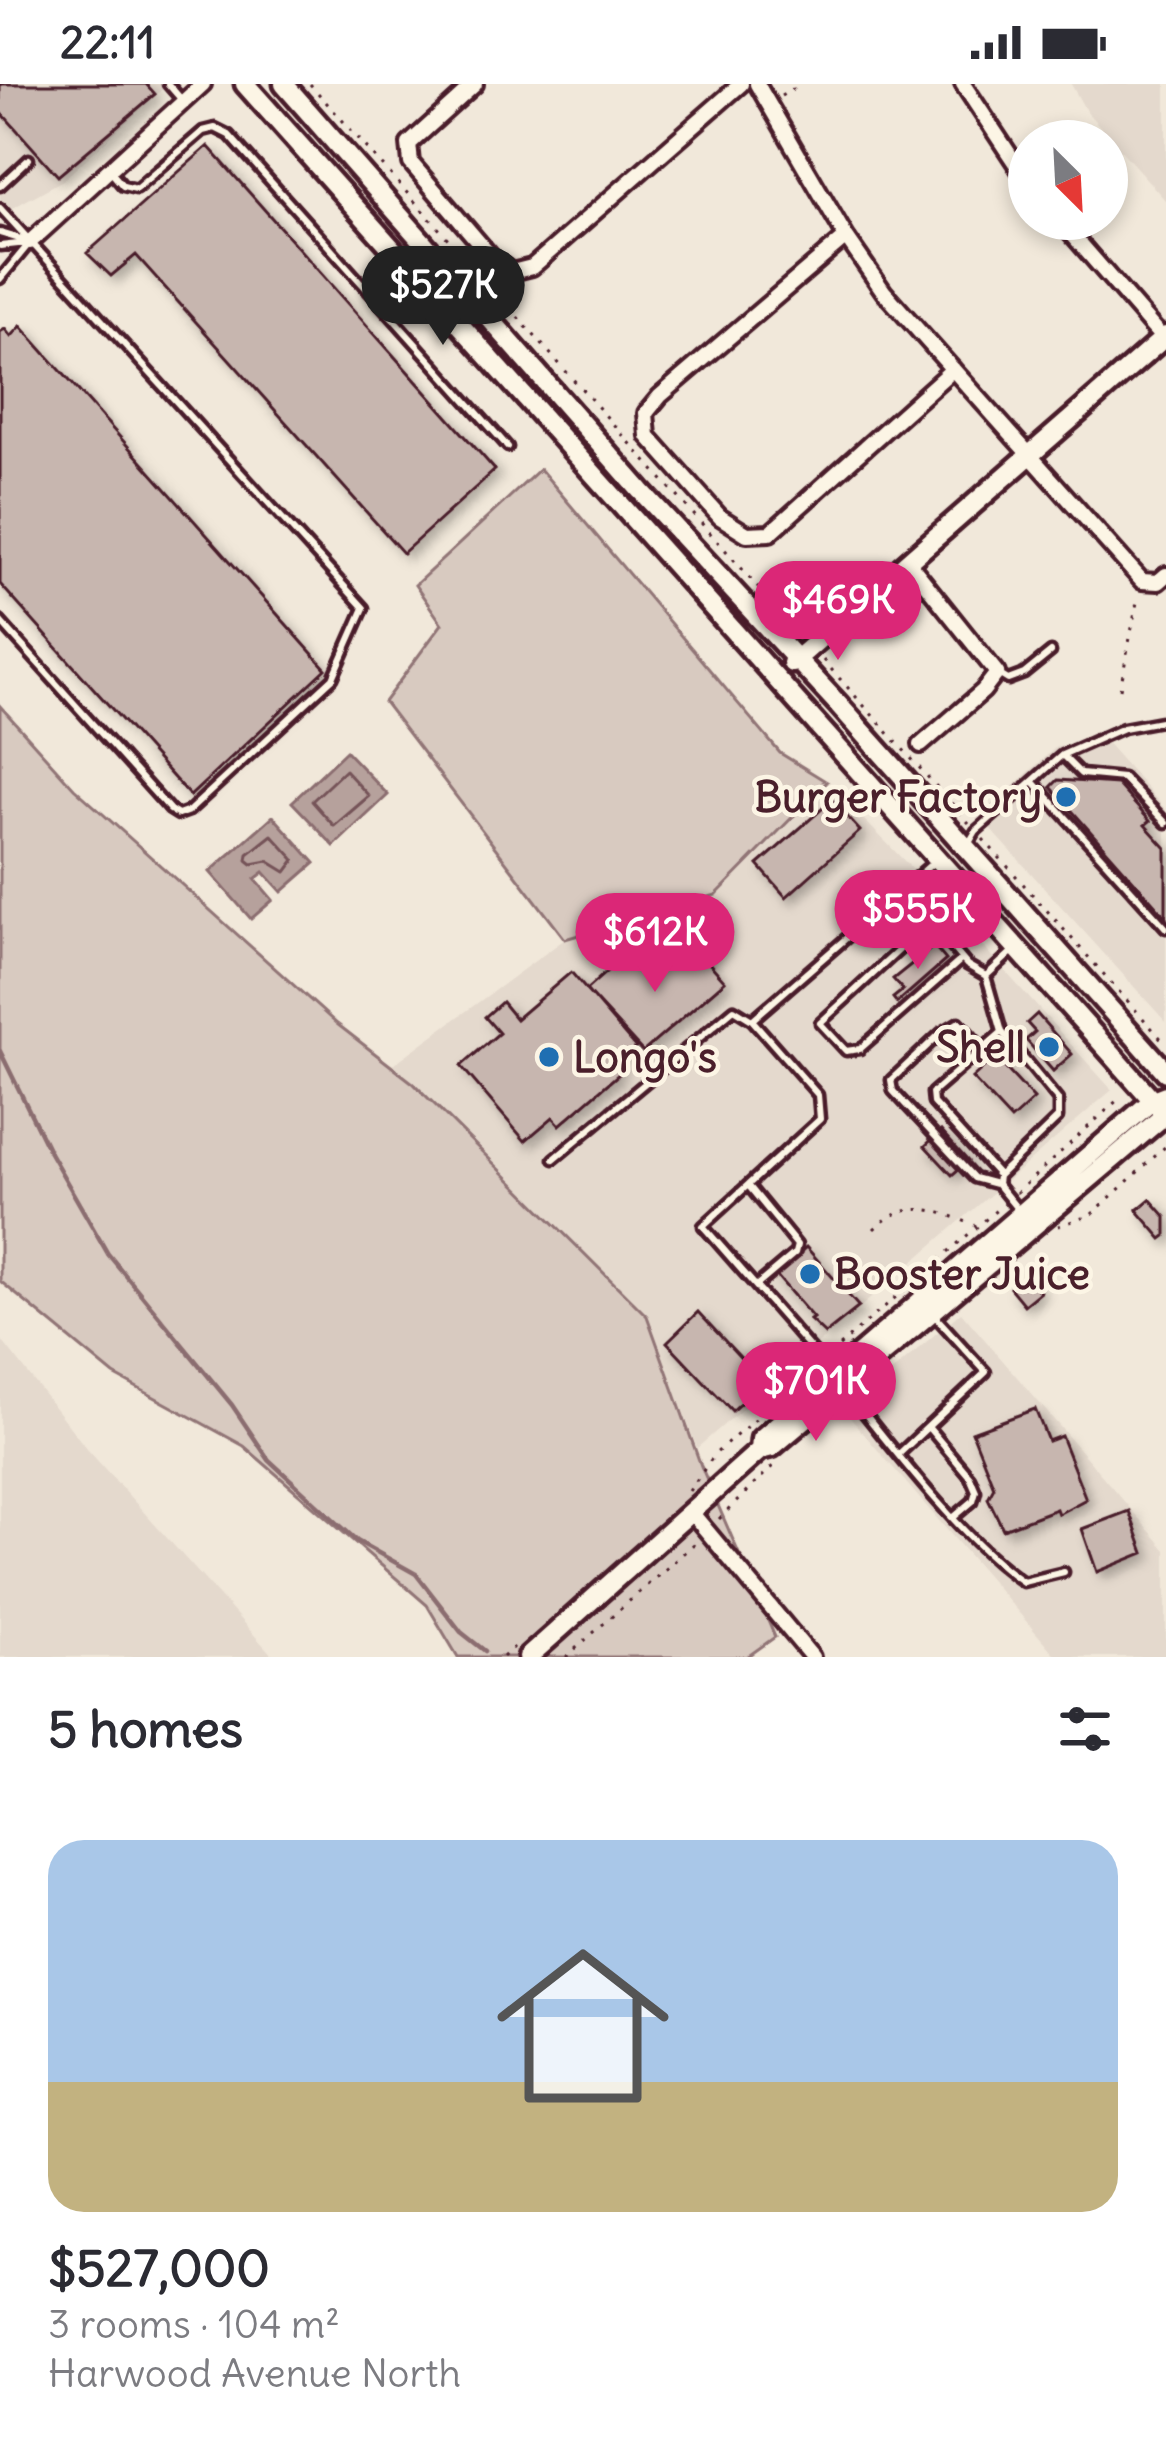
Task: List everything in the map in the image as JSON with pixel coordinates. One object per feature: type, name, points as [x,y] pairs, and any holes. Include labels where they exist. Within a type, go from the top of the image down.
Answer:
[{"type":"main road","points":[[244,84],[1163,1108]]},
{"type":"main road","points":[[284,84],[641,490],[909,756],[946,823],[972,839],[1166,1072]]},
{"type":"main road","points":[[774,678],[1165,338]]},
{"type":"main road","points":[[941,863],[972,839]]},
{"type":"main road","points":[[528,1657],[760,1450],[772,1447],[838,1380],[1022,1214],[1163,1108]]},
{"type":"main road","points":[[838,1380],[931,1312],[1163,1108]]},
{"type":"street","points":[[30,242],[203,84]]},
{"type":"street","points":[[475,84],[409,144],[411,163],[493,259],[512,272],[532,267],[741,84]]},
{"type":"street","points":[[757,84],[846,237],[884,292],[1142,581],[1158,582],[1166,575]]},
{"type":"street","points":[[963,84],[1008,152]]},
{"type":"street","points":[[846,237],[660,396],[646,413],[648,436],[720,517],[747,534],[770,533],[953,368]]},
{"type":"street","points":[[1078,240],[1165,338]]},
{"type":"street","points":[[909,562],[997,673],[909,756]]},
{"type":"street","points":[[691,1512],[812,1657]]},
{"type":"lane","points":[[168,84],[183,102]]},
{"type":"lane","points":[[108,169],[123,186],[136,189],[203,131],[214,128],[229,135],[508,447]]},
{"type":"lane","points":[[0,186],[29,159]]},
{"type":"lane","points":[[0,208],[364,608],[333,679],[189,811],[178,815],[0,621]]},
{"type":"lane","points":[[0,233],[30,242]]},
{"type":"lane","points":[[0,246],[30,242]]},
{"type":"lane","points":[[0,279],[30,242]]},
{"type":"lane","points":[[376,299],[409,269]]},
{"type":"lane","points":[[997,673],[1008,680],[1024,674],[1052,652]]},
{"type":"lane","points":[[972,839],[1062,755],[1123,728],[1166,719]]},
{"type":"lane","points":[[1062,755],[1081,774],[1123,778],[1166,824]]},
{"type":"lane","points":[[1034,782],[1166,928]]},
{"type":"lane","points":[[752,1020],[941,863]]},
{"type":"lane","points":[[962,959],[860,1049],[846,1051],[820,1024],[924,927],[933,925],[962,959],[986,976],[1002,1032],[1058,1100],[1058,1118],[998,1180]]},
{"type":"lane","points":[[986,976],[1017,949]]},
{"type":"lane","points":[[554,1159],[734,1010],[752,1020],[818,1095],[820,1119],[704,1226],[1005,1570],[1023,1582],[1064,1572]]},
{"type":"lane","points":[[982,1049],[959,1022],[891,1080],[893,1091],[974,1178],[998,1180]]},
{"type":"lane","points":[[1002,1032],[932,1093],[933,1103],[1022,1214]]},
{"type":"lane","points":[[748,1185],[797,1246],[795,1253],[756,1286]]},
{"type":"lane","points":[[899,1453],[986,1372],[931,1312]]},
{"type":"lane","points":[[928,1427],[976,1491],[973,1501],[954,1516]]},
{"type":"path","points":[[310,84],[804,653],[909,756],[972,839],[1166,1044]]},
{"type":"path","points":[[769,103],[800,84]]},
{"type":"path","points":[[1120,689],[1142,581]]},
{"type":"path","points":[[874,1229],[893,1211],[908,1209],[949,1215],[977,1227]]},
{"type":"shaded area","points":[[0,84],[168,84],[63,180],[0,215]]},
{"type":"shaded area","points":[[1071,84],[1166,84],[1166,201],[1128,158],[1128,120],[1094,120]]},
{"type":"shaded area","points":[[540,469],[780,753],[827,782],[716,895],[565,939],[384,702],[442,624],[415,585]]},
{"type":"shaded area","points":[[0,706],[74,788],[337,1024],[413,1083],[647,1316],[701,1466],[775,1637],[747,1657],[458,1657],[427,1605],[244,1446],[114,1375],[0,1281]]},
{"type":"shaded area","points":[[1104,740],[1166,810],[1166,1022],[980,817],[1056,747]]},
{"type":"shaded area","points":[[827,782],[924,881],[1112,1090],[697,1448],[647,1316],[391,1066],[565,939],[716,895]]},
{"type":"shaded area","points":[[961,1312],[1166,1550],[1166,1657],[1057,1657],[845,1412]]},
{"type":"shaded area","points":[[0,1338],[87,1449],[274,1657],[0,1657]]},
{"type":"water","points":[[346,751],[388,795],[334,846],[292,802]]},
{"type":"water","points":[[273,816],[315,863],[282,892],[264,872],[255,879],[273,900],[251,919],[210,872]]},
{"type":"building","points":[[0,84],[146,84],[155,94],[58,176],[0,111]]},
{"type":"building","points":[[208,146],[495,470],[403,553],[136,255],[111,276],[87,253]]},
{"type":"building","points":[[21,326],[326,669],[190,796],[0,584],[0,332],[5,329],[11,337]]},
{"type":"building","points":[[1058,780],[1117,784],[1150,821],[1145,825],[1166,848],[1166,917],[1051,787]]},
{"type":"building","points":[[832,800],[860,831],[786,897],[758,865]]},
{"type":"building","points":[[692,944],[725,981],[643,1052],[586,990],[624,956],[647,981]]},
{"type":"building","points":[[934,946],[946,960],[897,1003],[893,998],[903,990],[893,979]]},
{"type":"building","name":"Longo's","points":[[571,972],[636,1048],[614,1066],[620,1073],[560,1125],[553,1117],[525,1141],[461,1066],[499,1033],[485,1017],[502,1002],[516,1019]]},
{"type":"building","name":"Shell","points":[[1037,1014],[1072,1054],[1053,1071],[1026,1040],[1035,1032],[1027,1023]]},
{"type":"building","points":[[995,1057],[1034,1099],[1011,1120],[972,1078]]},
{"type":"building","points":[[941,1131],[968,1161],[952,1175],[925,1146]]},
{"type":"building","points":[[1150,1199],[1166,1217],[1162,1239],[1137,1210]]},
{"type":"building","points":[[806,1247],[859,1307],[825,1334],[775,1274]]},
{"type":"building","points":[[1026,1275],[1040,1292],[1024,1305],[1010,1288]]},
{"type":"building","points":[[698,1312],[763,1382],[732,1411],[667,1342]]},
{"type":"building","points":[[1035,1409],[1048,1441],[1061,1436],[1086,1499],[1058,1514],[1056,1509],[1003,1529],[988,1498],[994,1487],[972,1432]]},
{"type":"building","points":[[1129,1511],[1144,1553],[1097,1572],[1082,1529]]},
{"type":"waterway","points":[[0,1051],[49,1151],[108,1254],[232,1405],[269,1460],[357,1541],[416,1574],[461,1632],[485,1651]]},
{"type":"place","name":"Burger Factory","points":[[1066,797]]},
{"type":"place","name":"Shell","points":[[1049,1047]]},
{"type":"place","name":"Longo's","points":[[549,1057]]},
{"type":"place","name":"Booster Juice","points":[[810,1274]]}]
